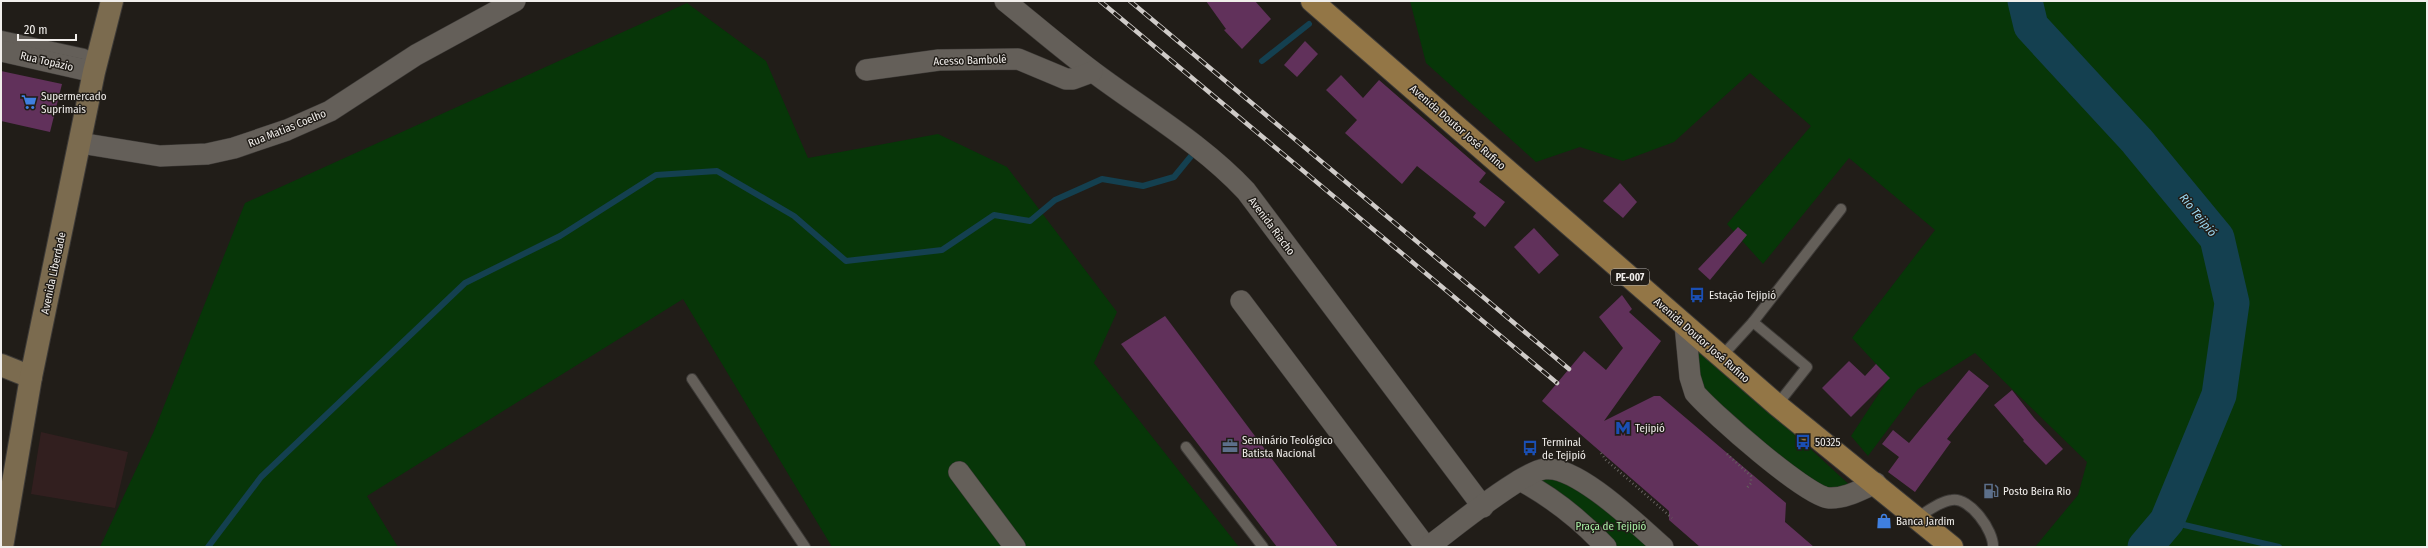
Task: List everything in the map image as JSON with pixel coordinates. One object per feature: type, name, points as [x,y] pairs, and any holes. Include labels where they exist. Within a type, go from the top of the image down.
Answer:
[{"type":"main road","name":"Avenida Liberdade","points":[[2,547],[30,377],[95,66],[112,1]]},
{"type":"main road","name":"Avenida Doutor José Rufino","points":[[1312,1],[1777,405],[1876,483],[1952,547]]},
{"type":"main road","points":[[1,365],[30,377]]},
{"type":"street","name":"Rua Matias Coelho","points":[[80,143],[160,156],[207,154],[234,148],[287,130],[330,111],[416,55],[514,1]]},
{"type":"street","name":"Avenida Riacho","points":[[1005,1],[1092,72],[1211,158],[1246,191],[1483,507]]},
{"type":"street","name":"Rua Topázio","points":[[1,51],[95,66]]},
{"type":"street","name":"Acesso Bambolê","points":[[866,70],[907,63],[1000,58],[1018,59],[1066,79],[1073,79],[1092,72]]},
{"type":"street","points":[[1241,301],[1427,547],[1520,480],[1543,469],[1555,469],[1579,478],[1663,547]]},
{"type":"street","points":[[1685,325],[1690,377],[1695,393],[1772,461],[1808,490],[1829,498],[1840,497],[1876,483]]},
{"type":"street","points":[[959,472],[1015,547]]},
{"type":"street","points":[[1520,480],[1547,494],[1566,508],[1606,547]]},
{"type":"lane","points":[[1,36],[84,54],[95,66]]},
{"type":"lane","points":[[1722,356],[1753,322],[1841,209]]},
{"type":"lane","points":[[1753,322],[1807,367],[1777,405]]},
{"type":"lane","points":[[692,379],[805,547]]},
{"type":"lane","points":[[1186,447],[1263,547]]},
{"type":"lane","points":[[1916,518],[1945,502],[1959,500],[1966,503],[1986,525],[1992,534],[1994,547]]},
{"type":"path","points":[[1601,452],[1606,460],[1672,518]]},
{"type":"path","points":[[1727,454],[1751,476],[1751,483],[1746,489]]},
{"type":"shaded area","points":[[41,432],[128,452],[115,508],[31,494]]},
{"type":"green space","points":[[1410,1],[2427,1],[2427,547],[2035,547],[2078,495],[2087,462],[1975,353],[1918,389],[1868,456],[1851,436],[1889,378],[1852,338],[1935,230],[1849,158],[1763,264],[1727,224],[1811,126],[1750,73],[1674,142],[1623,161],[1580,147],[1536,162],[1426,63]]},
{"type":"green space","points":[[687,3],[766,61],[808,158],[938,134],[1007,167],[1117,312],[1094,363],[1239,547],[832,547],[683,299],[367,496],[398,547],[100,547],[154,431],[245,203]]},
{"type":"green space","points":[[1692,341],[1777,405],[1803,442],[1855,490],[1834,497],[1695,392]]},
{"type":"green space","name":"Praça de Tejipió","points":[[1544,467],[1669,547],[1603,547],[1523,477]]},
{"type":"building","points":[[1206,1],[1255,1],[1271,19],[1242,49],[1224,30],[1226,29]]},
{"type":"building","points":[[1305,41],[1318,54],[1297,77],[1284,65]]},
{"type":"building","name":"Supermercado Suprimais","points":[[1,71],[62,84],[50,132],[1,121]]},
{"type":"building","points":[[1341,75],[1363,98],[1379,80],[1486,173],[1479,182],[1505,202],[1485,227],[1473,217],[1476,213],[1417,166],[1402,184],[1345,133],[1357,120],[1326,90]]},
{"type":"building","points":[[1620,183],[1637,202],[1623,218],[1603,201]]},
{"type":"building","points":[[1738,227],[1747,235],[1710,280],[1698,269]]},
{"type":"building","points":[[1534,228],[1559,255],[1539,274],[1514,247]]},
{"type":"building","name":"Tejipió","points":[[1622,295],[1632,309],[1629,312],[1661,341],[1604,421],[1654,396],[1660,396],[1786,503],[1785,522],[1814,547],[1700,547],[1669,520],[1669,511],[1542,401],[1584,351],[1606,370],[1623,348],[1599,317]]},
{"type":"building","name":"Seminário Teológico Batista Nacional","points":[[1165,316],[1338,547],[1277,547],[1121,344]]},
{"type":"building","points":[[1849,361],[1865,376],[1876,364],[1890,378],[1851,417],[1822,388]]},
{"type":"building","points":[[1969,370],[1989,386],[1947,439],[1951,442],[1915,492],[1888,472],[1899,457],[1882,444],[1893,430],[1909,443]]},
{"type":"building","points":[[2012,390],[2034,418],[2063,449],[2046,465],[2023,441],[2024,440],[1994,405]]},
{"type":"waterway","name":"Rio Tejipió","points":[[2025,1],[2031,26],[2137,141],[2217,238],[2232,303],[2219,395],[2167,521],[2145,547]]},
{"type":"waterway","points":[[1262,61],[1309,24]]},
{"type":"waterway","points":[[208,547],[261,477],[465,283],[560,236],[656,175],[717,171],[794,216],[846,261],[942,250],[994,215],[1030,221],[1055,200],[1102,179],[1143,186],[1174,177],[1192,155]]},
{"type":"waterway","points":[[2167,521],[2279,547]]},
{"type":"railway","points":[[1100,1],[1557,383]]},
{"type":"railway","points":[[1130,1],[1569,369]]},
{"type":"place","name":"Supermercado Suprimais","points":[[29,102]]},
{"type":"place","name":"Estação Tejipió","points":[[1697,295]]},
{"type":"place","name":"Tejipió","points":[[1623,428]]},
{"type":"place","name":"50325","points":[[1803,442]]},
{"type":"place","name":"Seminário Teológico Batista Nacional","points":[[1230,446]]},
{"type":"place","name":"Terminal de Tejipió","points":[[1530,448]]},
{"type":"place","name":"Posto Beira Rio","points":[[1991,491]]},
{"type":"place","name":"Banca Jardim","points":[[1884,521]]}]
